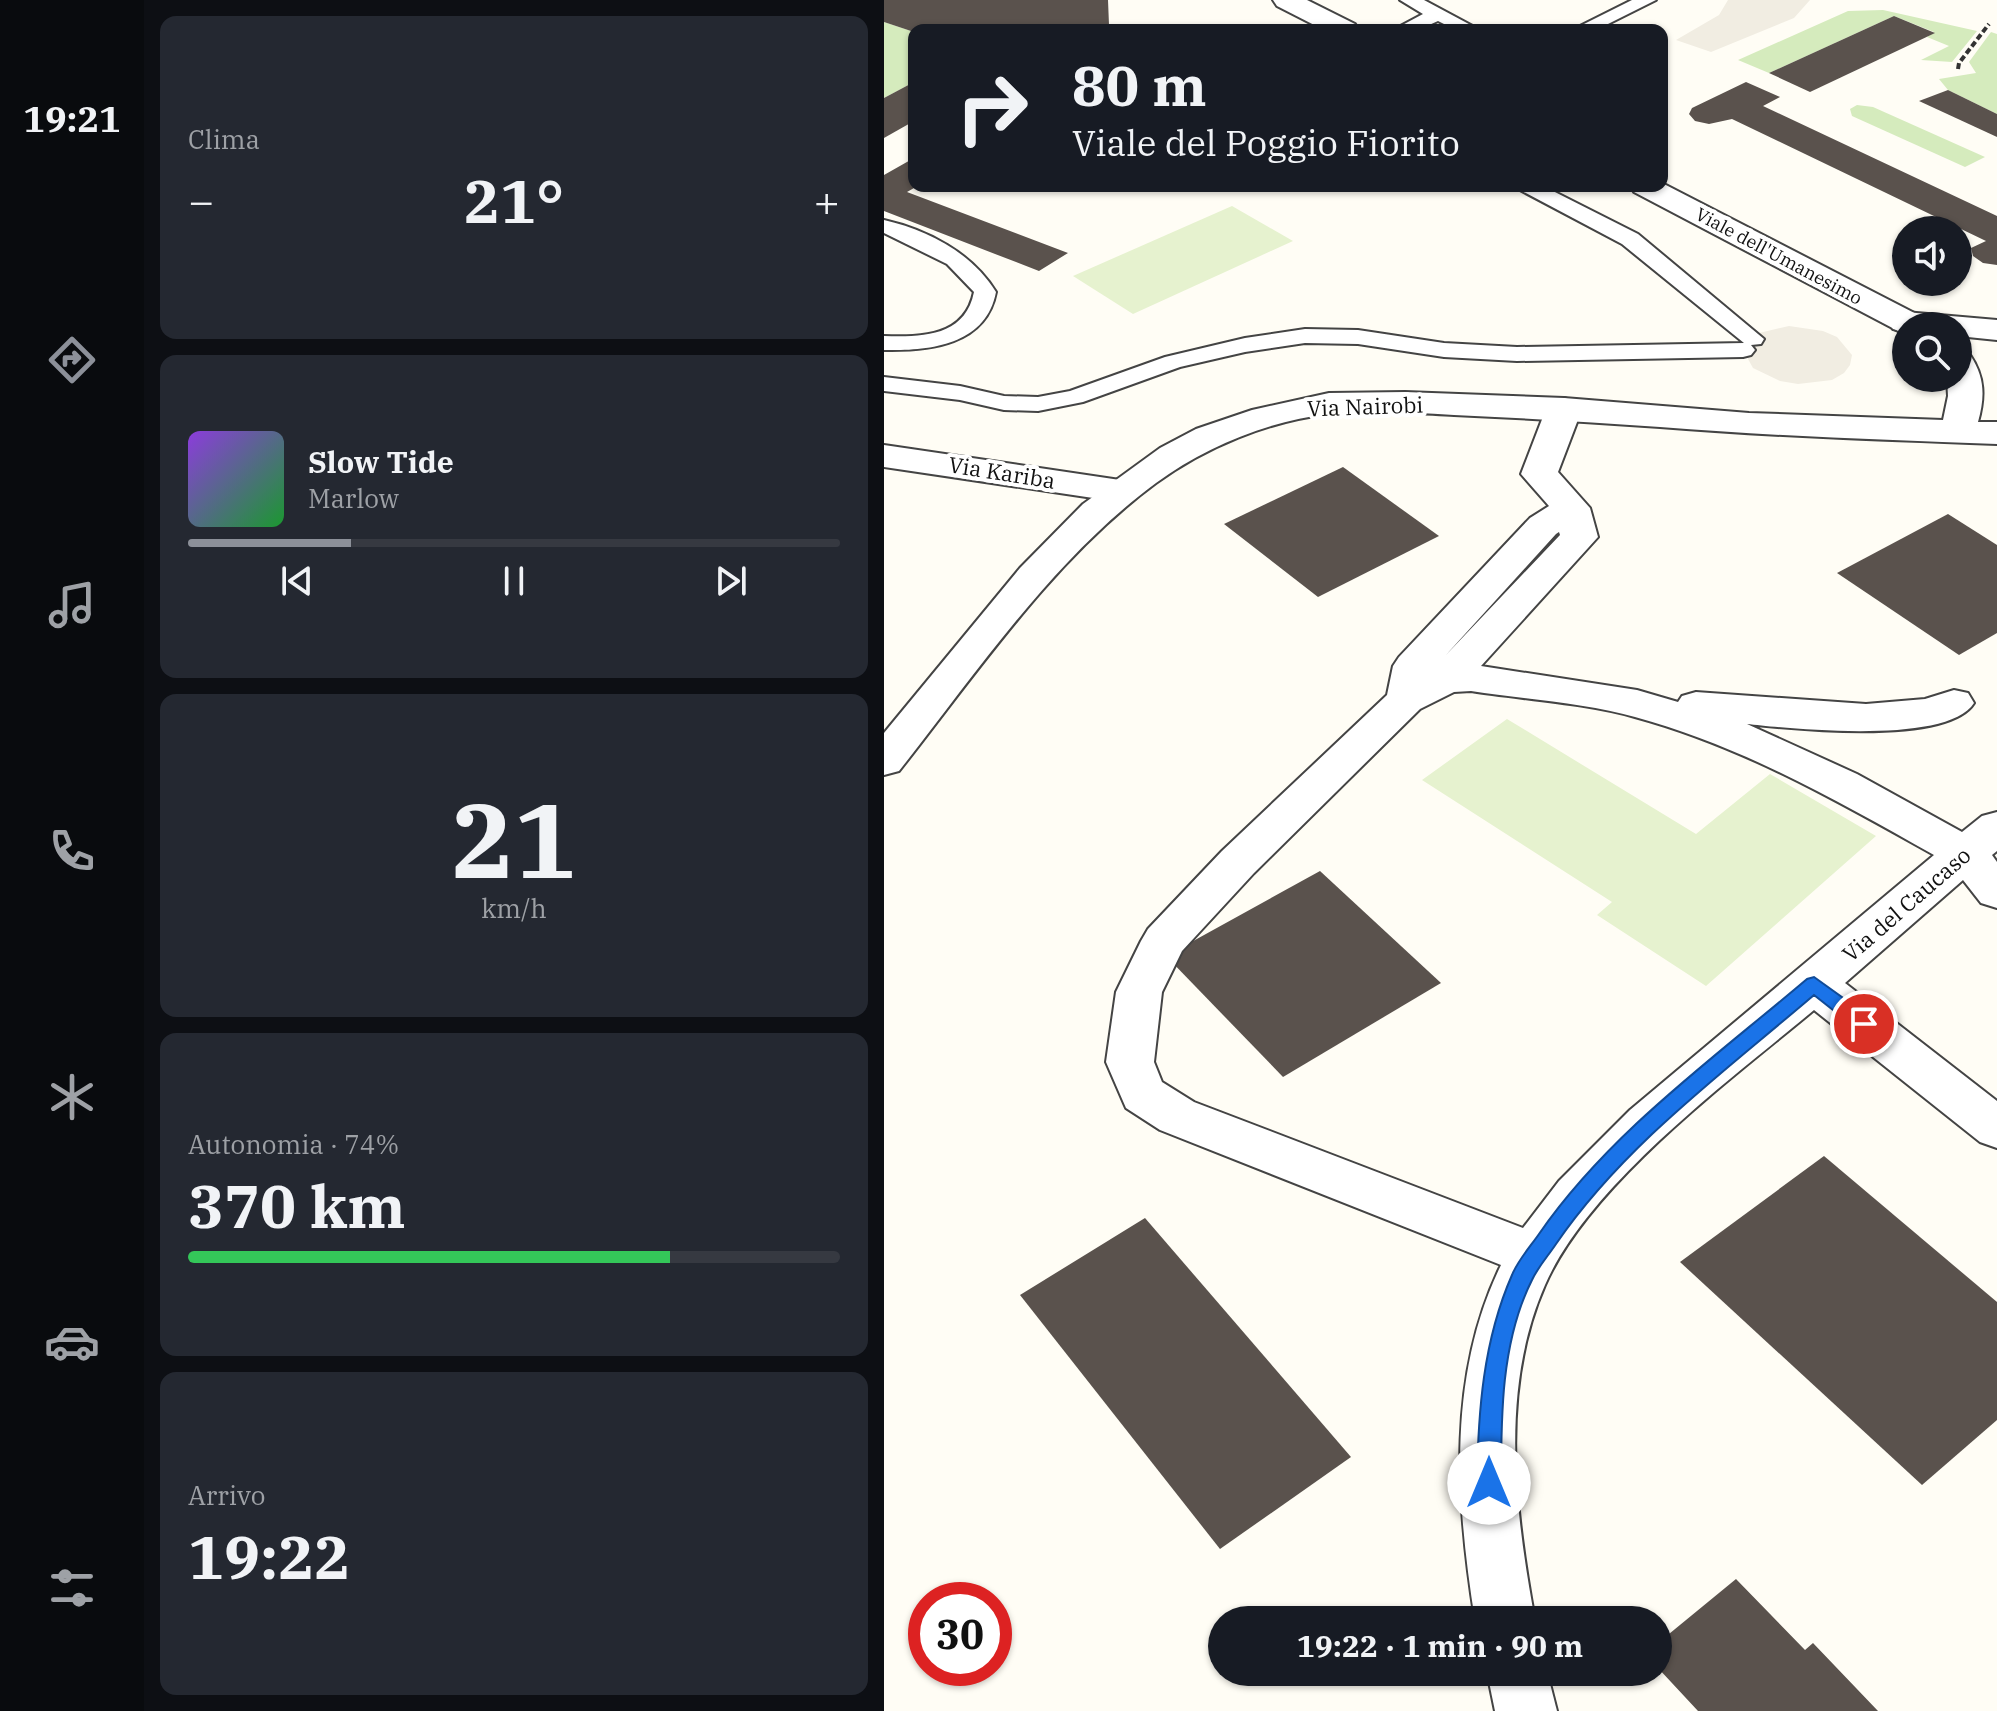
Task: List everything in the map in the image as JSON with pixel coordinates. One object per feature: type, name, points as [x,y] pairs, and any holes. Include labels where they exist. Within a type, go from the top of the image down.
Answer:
[{"type":"street","points":[[1286,0],[1333,24]]},
{"type":"street","name":"Viale dell'Umanesimo","points":[[1656,192],[1892,316]]},
{"type":"street","points":[[1972,328],[1997,330]]},
{"type":"street","points":[[1972,354],[1997,366]]},
{"type":"street","points":[[1958,431],[1967,392]]},
{"type":"street","name":"Via Nairobi","points":[[884,761],[1070,536],[1120,491],[1157,465],[1209,437],[1249,421],[1299,408],[1370,402],[1564,409],[1749,424]]},
{"type":"street","points":[[1534,1255],[1177,1116],[1143,1094],[1130,1062],[1139,992],[1164,941],[1238,862],[1406,700],[1446,679],[1579,537],[1571,508],[1539,474],[1564,409]]},
{"type":"street","points":[[1749,424],[1997,433]]},
{"type":"street","points":[[1749,424],[1925,456],[1997,463]]},
{"type":"street","name":"Via Kariba","points":[[884,456],[1120,491]]},
{"type":"street","points":[[1406,700],[1413,666],[1543,526],[1571,508]]},
{"type":"street","points":[[1446,679],[1471,678],[1637,703],[1900,717],[1936,712],[1954,703]]},
{"type":"street","points":[[1637,703],[1748,741],[1842,784],[1981,840],[1997,892]]},
{"type":"street","name":"Via del Caucaso","points":[[1503,1606],[1491,1517],[1489,1424],[1501,1334],[1522,1276],[1534,1255],[1572,1203],[1606,1166],[1713,1068],[1981,840]]},
{"type":"street","points":[[1814,984],[1997,1128]]},
{"type":"street","points":[[1520,1686],[1526,1711]]},
{"type":"lane","points":[[1409,0],[1451,24]]},
{"type":"lane","points":[[1594,24],[1647,0]]},
{"type":"lane","points":[[884,384],[960,393],[1004,403],[1038,404],[1075,397],[1173,362],[1245,345],[1305,336],[1358,337],[1444,350],[1517,354],[1748,344],[1630,239],[1539,192]]},
{"type":"lane","points":[[884,226],[916,239],[954,261],[975,276],[985,292],[981,312],[962,329],[919,343],[884,343]]},
{"type":"path","points":[[1958,69],[1989,24]]},
{"type":"green space","points":[[1883,10],[1977,31],[1952,62],[1921,60],[1949,46],[1927,37],[1934,32],[1894,16],[1769,73],[1738,60],[1848,11]]},
{"type":"green space","points":[[884,22],[908,30],[908,85],[884,98]]},
{"type":"green space","points":[[1991,32],[1997,34],[1997,114],[1948,90],[1939,79],[1976,73],[1969,62]]},
{"type":"green space","points":[[1857,105],[1873,107],[1985,157],[1965,167],[1852,116],[1850,109]]},
{"type":"green space","points":[[1232,206],[1293,241],[1133,314],[1073,276]]},
{"type":"green space","points":[[1507,719],[1696,834],[1770,774],[1876,836],[1706,986],[1597,915],[1612,902],[1422,780]]},
{"type":"shaded area","points":[[1728,0],[1810,0],[1794,18],[1711,52],[1676,40],[1719,15]]},
{"type":"shaded area","points":[[1789,326],[1823,331],[1837,337],[1852,355],[1850,365],[1832,380],[1798,384],[1780,381],[1753,368],[1743,350],[1759,333]]},
{"type":"building","points":[[884,0],[1108,0],[1109,24],[908,24],[908,30],[884,22]]},
{"type":"building","points":[[1894,16],[1935,33],[1810,92],[1769,73]]},
{"type":"building","points":[[1746,82],[1780,97],[1763,106],[1997,216],[1997,265],[1983,263],[1973,256],[1972,248],[1986,241],[1972,234],[1972,216],[1934,216],[1732,119],[1709,124],[1695,121],[1689,114],[1692,108]]},
{"type":"building","points":[[908,85],[908,124],[884,138],[884,98]]},
{"type":"building","points":[[1948,90],[1997,114],[1997,137],[1919,101]]},
{"type":"building","points":[[908,161],[907,192],[1068,253],[1039,271],[884,211],[884,175]]},
{"type":"building","points":[[1343,467],[1439,536],[1318,597],[1224,524]]},
{"type":"building","points":[[1948,514],[1997,545],[1997,633],[1959,655],[1837,573]]},
{"type":"building","points":[[1320,871],[1441,983],[1283,1077],[1166,956]]},
{"type":"building","points":[[1824,1156],[1997,1302],[1997,1420],[1922,1485],[1680,1262]]},
{"type":"building","points":[[1145,1218],[1351,1457],[1220,1549],[1020,1295]]},
{"type":"building","points":[[1736,1579],[1805,1650],[1813,1643],[1878,1711],[1698,1711],[1672,1683],[1672,1632]]},
{"type":"route","points":[[1489,1483],[1489,1424],[1501,1334],[1522,1276],[1572,1203],[1640,1133],[1814,984],[1864,1024]]}]
